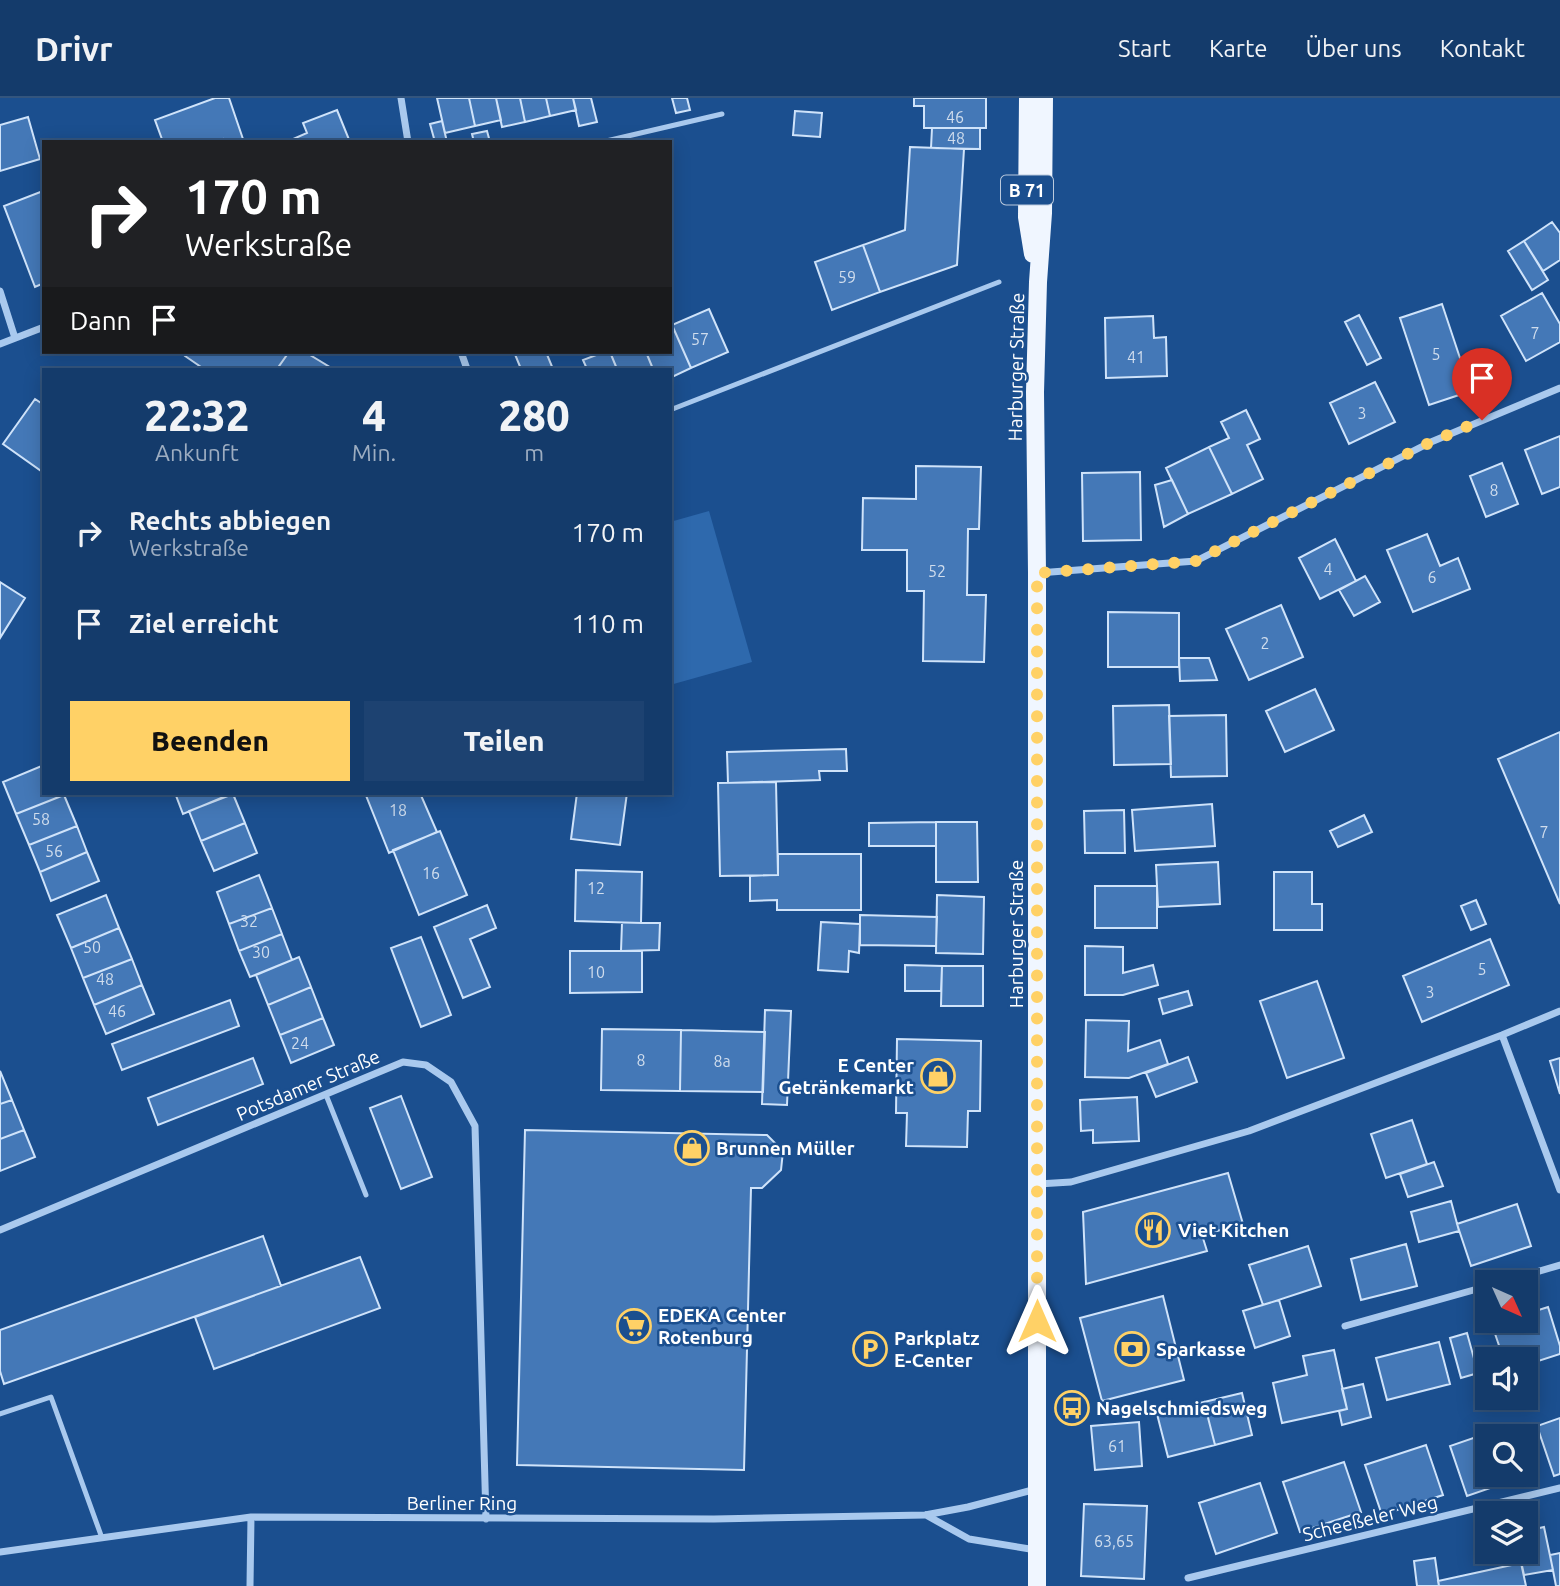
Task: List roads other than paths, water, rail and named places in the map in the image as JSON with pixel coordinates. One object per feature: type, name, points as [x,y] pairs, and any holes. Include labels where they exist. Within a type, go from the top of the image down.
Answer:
[{"type":"main road","name":"Harburger Straße","points":[[1028,98],[1027,217],[1038,282]]},
{"type":"main road","name":"Harburger Straße","points":[[1037,1586],[1035,392],[1043,213],[1044,98]]},
{"type":"street","points":[[401,98],[408,140]]},
{"type":"street","points":[[0,291],[15,338]]},
{"type":"street","points":[[0,344],[42,328]]},
{"type":"street","points":[[1037,573],[1196,561],[1431,442],[1560,388]]},
{"type":"street","points":[[1037,1184],[1071,1182],[1249,1131],[1560,1011]]},
{"type":"street","points":[[1502,1035],[1560,1190]]},
{"type":"street","name":"Potsdamer Straße","points":[[0,1230],[403,1062],[426,1065],[451,1082],[475,1126],[486,1519]]},
{"type":"street","points":[[1538,1271],[1560,1265]]},
{"type":"street","points":[[1345,1326],[1475,1290]]},
{"type":"street","name":"Scheeßeler Weg","points":[[1188,1578],[1560,1488]]},
{"type":"street","name":"Berliner Ring","points":[[0,1552],[251,1517],[714,1519],[925,1515],[1037,1489]]},
{"type":"street","name":"Berliner Ring","points":[[925,1515],[969,1539],[1037,1550]]},
{"type":"street","points":[[250,1586],[251,1517]]},
{"type":"lane","points":[[610,140],[723,114]]},
{"type":"lane","points":[[672,409],[999,282]]},
{"type":"lane","points":[[326,1094],[366,1195]]},
{"type":"lane","points":[[0,1415],[51,1397],[102,1538]]},
{"type":"place","name":"E Center Getränkemarkt","points":[[938,1076]]},
{"type":"place","name":"Brunnen Müller","points":[[692,1148]]},
{"type":"place","name":"Viet Kitchen","points":[[1153,1230]]},
{"type":"place","name":"EDEKA Center Rotenburg","points":[[634,1326]]},
{"type":"place","name":"Parkplatz E-Center","points":[[870,1349]]},
{"type":"place","name":"Sparkasse","points":[[1132,1349]]},
{"type":"place","name":"Nagelschmiedsweg","points":[[1072,1408]]}]
